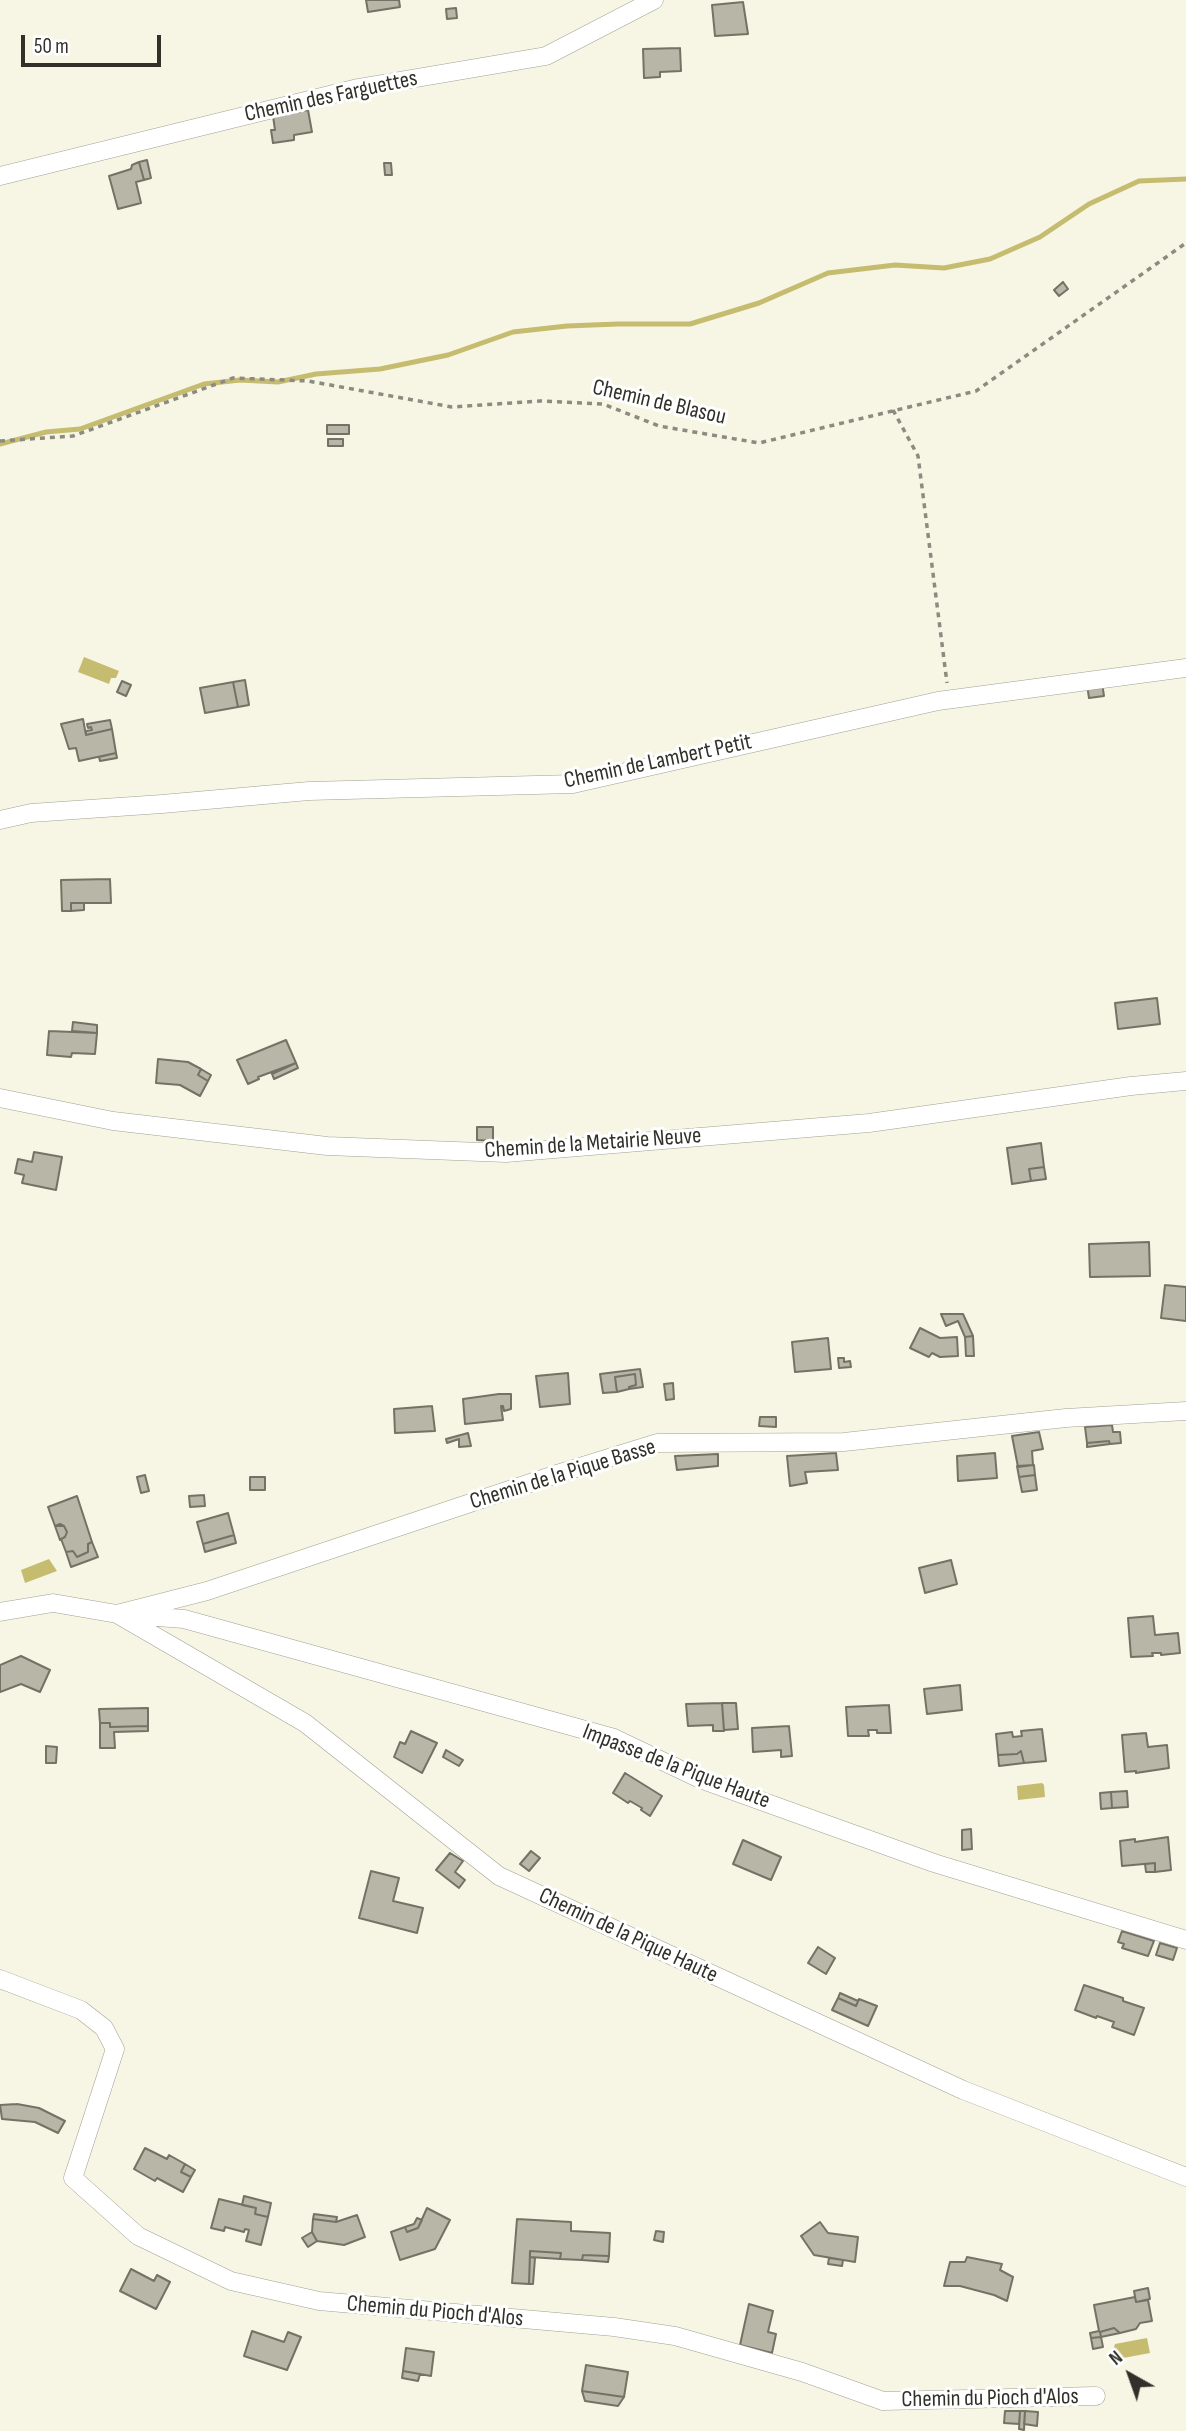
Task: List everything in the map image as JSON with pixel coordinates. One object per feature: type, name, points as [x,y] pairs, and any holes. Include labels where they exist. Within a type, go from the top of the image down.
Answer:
[{"type":"street","name":"Chemin des Farguettes","points":[[0,176],[358,88],[546,57],[654,0]]},
{"type":"street","name":"Chemin de Lambert Petit","points":[[0,820],[31,813],[309,791],[573,783],[949,699],[1186,668]]},
{"type":"street","name":"Chemin de la Metairie Neuve","points":[[0,1098],[113,1121],[327,1146],[506,1153],[869,1123],[1131,1086],[1186,1081]]},
{"type":"street","name":"Chemin de la Pique Basse","points":[[0,1612],[53,1603],[117,1614],[207,1591],[657,1443],[844,1441],[1066,1418],[1186,1411]]},
{"type":"street","name":"Impasse de la Pique Haute","points":[[117,1614],[184,1619],[614,1738],[700,1779],[921,1858],[1186,1940]]},
{"type":"street","name":"Chemin de la Pique Haute","points":[[117,1614],[304,1723],[499,1876],[963,2090],[1186,2177]]},
{"type":"street","name":"Chemin du Pioch d'Alos","points":[[0,1979],[81,2010],[104,2028],[115,2049],[73,2178],[138,2236],[231,2281],[319,2301],[614,2327],[675,2336],[802,2372],[883,2401],[1096,2396]]},
{"type":"path","name":"Chemin de Blasou","points":[[0,441],[72,436],[233,379],[308,381],[452,407],[540,401],[603,404],[659,426],[759,443],[976,391],[1186,243]]},
{"type":"path","points":[[893,410],[918,456],[949,699]]},
{"type":"shaded area","points":[[84,657],[119,671],[116,678],[111,678],[109,684],[78,672]]},
{"type":"shaded area","points":[[49,1559],[57,1571],[25,1583],[21,1570]]},
{"type":"shaded area","points":[[1042,1783],[1045,1797],[1018,1800],[1017,1786]]},
{"type":"shaded area","points":[[1147,2338],[1150,2353],[1118,2359],[1112,2353],[1115,2344]]},
{"type":"building","points":[[366,0],[399,0],[400,7],[368,12]]},
{"type":"building","points":[[743,2],[748,34],[715,36],[712,5]]},
{"type":"building","points":[[456,8],[457,18],[447,19],[446,9]]},
{"type":"building","points":[[680,48],[681,71],[660,72],[660,77],[644,78],[643,49]]},
{"type":"building","points":[[308,110],[312,132],[294,135],[294,140],[273,143],[273,116]]},
{"type":"building","points":[[147,160],[151,178],[144,180],[139,162]]},
{"type":"building","points":[[139,162],[144,180],[136,182],[141,203],[118,209],[109,176],[131,169],[132,165]]},
{"type":"building","points":[[384,163],[391,163],[392,175],[385,175]]},
{"type":"building","points":[[1063,282],[1068,289],[1059,296],[1054,290]]},
{"type":"building","points":[[327,425],[349,425],[349,434],[327,434]]},
{"type":"building","points":[[328,439],[343,439],[343,446],[328,446]]},
{"type":"building","points":[[245,680],[249,705],[238,707],[233,682]]},
{"type":"building","points":[[122,681],[131,685],[126,696],[117,692]]},
{"type":"building","points":[[233,682],[238,707],[205,713],[200,688]]},
{"type":"building","points":[[1102,683],[1104,696],[1089,698],[1087,685]]},
{"type":"building","points":[[83,719],[86,735],[112,729],[116,753],[79,761],[76,748],[69,749],[61,724]]},
{"type":"building","points":[[110,720],[112,729],[86,735],[86,731],[92,730],[87,724]]},
{"type":"building","points":[[116,753],[117,758],[100,761],[99,757]]},
{"type":"building","points":[[110,879],[111,903],[71,903],[71,911],[62,911],[61,880]]},
{"type":"building","points":[[71,903],[84,903],[84,910],[71,911]]},
{"type":"building","points":[[1157,998],[1160,1024],[1118,1029],[1115,1003]]},
{"type":"building","points":[[73,1022],[97,1025],[97,1033],[72,1031]]},
{"type":"building","points":[[49,1031],[97,1033],[95,1054],[72,1053],[71,1057],[47,1055]]},
{"type":"building","points":[[286,1040],[296,1063],[258,1077],[259,1079],[248,1084],[237,1060]]},
{"type":"building","points":[[158,1059],[188,1062],[201,1069],[198,1075],[208,1081],[200,1096],[180,1085],[156,1083]]},
{"type":"building","points":[[296,1063],[298,1068],[274,1079],[272,1074]]},
{"type":"building","points":[[201,1069],[211,1075],[208,1081],[198,1075]]},
{"type":"building","points":[[477,1127],[493,1127],[493,1141],[477,1140]]},
{"type":"building","points":[[1041,1143],[1044,1167],[1029,1169],[1031,1181],[1012,1184],[1007,1148]]},
{"type":"building","points":[[34,1152],[62,1157],[56,1190],[22,1183],[24,1175],[15,1173],[18,1159],[32,1162]]},
{"type":"building","points":[[1044,1167],[1046,1179],[1031,1181],[1029,1169]]},
{"type":"building","points":[[1149,1242],[1150,1276],[1090,1277],[1089,1244]]},
{"type":"building","points":[[1165,1285],[1186,1287],[1186,1321],[1161,1318]]},
{"type":"building","points":[[941,1314],[963,1314],[973,1336],[965,1337],[958,1321],[946,1326]]},
{"type":"building","points":[[920,1328],[940,1338],[957,1337],[958,1356],[940,1357],[932,1353],[929,1357],[910,1348]]},
{"type":"building","points":[[973,1336],[974,1356],[966,1356],[965,1337]]},
{"type":"building","points":[[828,1338],[831,1369],[795,1372],[792,1342]]},
{"type":"building","points":[[838,1358],[844,1358],[844,1362],[850,1361],[851,1367],[839,1368]]},
{"type":"building","points":[[640,1369],[643,1387],[629,1389],[636,1385],[635,1374],[615,1377],[617,1392],[603,1393],[600,1374]]},
{"type":"building","points":[[568,1373],[570,1404],[540,1407],[536,1376]]},
{"type":"building","points":[[635,1374],[636,1385],[617,1392],[615,1377]]},
{"type":"building","points":[[673,1383],[674,1399],[666,1400],[664,1384]]},
{"type":"building","points":[[511,1394],[511,1409],[504,1411],[501,1406],[503,1420],[465,1424],[463,1399]]},
{"type":"building","points":[[432,1406],[435,1431],[395,1433],[394,1409]]},
{"type":"building","points":[[760,1417],[776,1417],[776,1427],[759,1426]]},
{"type":"building","points":[[1112,1425],[1113,1432],[1120,1432],[1121,1443],[1087,1443],[1085,1427]]},
{"type":"building","points":[[1039,1432],[1043,1449],[1032,1451],[1033,1465],[1018,1467],[1012,1436]]},
{"type":"building","points":[[468,1433],[471,1446],[459,1447],[459,1439],[447,1443],[446,1439]]},
{"type":"building","points":[[1109,1441],[1110,1444],[1087,1447],[1087,1443]]},
{"type":"building","points":[[836,1453],[838,1470],[805,1472],[807,1483],[790,1486],[787,1456]]},
{"type":"building","points":[[995,1453],[997,1478],[958,1481],[957,1456]]},
{"type":"building","points":[[718,1454],[718,1466],[677,1470],[675,1456]]},
{"type":"building","points":[[1034,1465],[1035,1475],[1019,1477],[1017,1466]]},
{"type":"building","points":[[145,1475],[149,1491],[141,1493],[137,1477]]},
{"type":"building","points":[[1035,1475],[1037,1490],[1022,1492],[1019,1477]]},
{"type":"building","points":[[250,1477],[265,1477],[265,1490],[250,1490]]},
{"type":"building","points":[[204,1495],[205,1506],[190,1507],[189,1496]]},
{"type":"building","points":[[77,1496],[92,1542],[88,1544],[88,1552],[77,1557],[73,1551],[66,1552],[61,1539],[67,1532],[64,1526],[55,1526],[48,1507]]},
{"type":"building","points":[[228,1513],[234,1535],[203,1544],[197,1522]]},
{"type":"building","points":[[60,1524],[67,1532],[60,1540],[55,1526]]},
{"type":"building","points":[[234,1535],[236,1543],[205,1552],[203,1544]]},
{"type":"building","points":[[92,1542],[98,1557],[71,1567],[66,1552],[73,1551],[77,1557],[88,1552],[88,1544]]},
{"type":"building","points":[[951,1560],[957,1584],[925,1593],[919,1568]]},
{"type":"building","points":[[1153,1616],[1155,1635],[1178,1633],[1180,1653],[1152,1653],[1153,1656],[1131,1657],[1128,1618]]},
{"type":"building","points":[[21,1656],[50,1670],[40,1692],[21,1684],[0,1692],[0,1665]]},
{"type":"building","points":[[960,1685],[962,1710],[927,1714],[924,1689]]},
{"type":"building","points":[[722,1703],[736,1703],[738,1729],[724,1730]]},
{"type":"building","points":[[722,1703],[724,1731],[713,1731],[713,1725],[688,1726],[686,1704]]},
{"type":"building","points":[[889,1705],[891,1733],[868,1730],[869,1736],[848,1736],[846,1707]]},
{"type":"building","points":[[148,1708],[148,1726],[110,1727],[110,1723],[100,1723],[99,1709]]},
{"type":"building","points":[[100,1723],[110,1723],[110,1727],[148,1726],[148,1731],[114,1732],[115,1748],[100,1748]]},
{"type":"building","points":[[789,1726],[792,1756],[781,1757],[781,1750],[753,1752],[752,1728]]},
{"type":"building","points":[[1042,1729],[1046,1761],[1024,1763],[1021,1751],[1017,1754],[998,1755],[996,1734],[1012,1732],[1013,1737],[1022,1736],[1021,1731]]},
{"type":"building","points":[[411,1731],[437,1743],[422,1773],[394,1757],[400,1742],[405,1744]]},
{"type":"building","points":[[1146,1733],[1148,1747],[1167,1745],[1169,1768],[1125,1772],[1122,1735]]},
{"type":"building","points":[[46,1746],[57,1747],[56,1763],[46,1763]]},
{"type":"building","points":[[446,1750],[463,1760],[459,1766],[443,1757]]},
{"type":"building","points":[[1021,1751],[1024,1763],[999,1766],[998,1755],[1017,1754]]},
{"type":"building","points":[[625,1773],[662,1796],[650,1816],[641,1810],[642,1808],[613,1793]]},
{"type":"building","points":[[1127,1791],[1128,1807],[1112,1808],[1111,1792]]},
{"type":"building","points":[[1111,1792],[1112,1808],[1101,1809],[1100,1793]]},
{"type":"building","points":[[971,1829],[972,1849],[962,1850],[962,1830]]},
{"type":"building","points":[[1168,1837],[1171,1870],[1155,1872],[1155,1863],[1122,1866],[1120,1841],[1135,1839],[1135,1842]]},
{"type":"building","points":[[743,1840],[781,1857],[771,1880],[733,1864]]},
{"type":"building","points":[[531,1851],[540,1858],[529,1871],[520,1864]]},
{"type":"building","points":[[450,1853],[463,1861],[455,1872],[465,1880],[459,1888],[436,1870]]},
{"type":"building","points":[[1155,1863],[1155,1872],[1146,1872],[1145,1864]]},
{"type":"building","points":[[371,1871],[399,1878],[393,1901],[423,1908],[417,1933],[359,1918]]},
{"type":"building","points":[[1122,1931],[1154,1941],[1148,1956],[1122,1948],[1124,1944],[1118,1942]]},
{"type":"building","points":[[1160,1943],[1177,1948],[1173,1960],[1156,1955]]},
{"type":"building","points":[[818,1947],[835,1958],[826,1974],[808,1963]]},
{"type":"building","points":[[1084,1985],[1144,2008],[1134,2035],[1112,2027],[1114,2022],[1075,2010]]},
{"type":"building","points":[[840,1993],[858,2001],[856,2006],[838,1998]]},
{"type":"building","points":[[838,1998],[856,2006],[859,1999],[877,2006],[868,2026],[832,2010]]},
{"type":"building","points":[[17,2104],[39,2108],[65,2121],[58,2133],[35,2122],[2,2119],[0,2105]]},
{"type":"building","points":[[145,2148],[167,2159],[169,2155],[185,2164],[181,2172],[191,2177],[183,2192],[134,2169]]},
{"type":"building","points":[[185,2164],[195,2170],[191,2177],[181,2172]]},
{"type":"building","points":[[244,2196],[271,2203],[268,2217],[255,2214],[256,2208],[242,2205]]},
{"type":"building","points":[[219,2199],[256,2208],[255,2214],[268,2217],[261,2245],[246,2241],[249,2230],[245,2229],[244,2232],[225,2227],[224,2231],[211,2228]]},
{"type":"building","points":[[427,2208],[450,2220],[435,2249],[400,2260],[391,2232],[405,2227],[407,2232],[418,2228]]},
{"type":"building","points":[[314,2214],[337,2217],[336,2222],[313,2219]]},
{"type":"building","points":[[357,2215],[365,2237],[344,2245],[317,2241],[312,2232],[313,2219],[336,2222]]},
{"type":"building","points":[[417,2218],[422,2220],[418,2228],[407,2232],[405,2227],[414,2224]]},
{"type":"building","points":[[517,2219],[571,2222],[571,2231],[610,2233],[609,2256],[583,2255],[582,2260],[560,2259],[561,2253],[530,2251],[529,2284],[512,2283]]},
{"type":"building","points":[[820,2222],[828,2233],[858,2237],[855,2262],[814,2255],[801,2236]]},
{"type":"building","points":[[656,2231],[664,2232],[663,2242],[654,2240]]},
{"type":"building","points":[[312,2232],[317,2241],[308,2247],[302,2238]]},
{"type":"building","points":[[530,2251],[561,2253],[560,2259],[530,2257]]},
{"type":"building","points":[[583,2255],[609,2256],[608,2262],[582,2260]]},
{"type":"building","points":[[530,2257],[535,2258],[533,2284],[529,2284]]},
{"type":"building","points":[[967,2257],[1002,2264],[1000,2270],[1013,2277],[1007,2301],[960,2286],[944,2286],[950,2262],[965,2262]]},
{"type":"building","points":[[829,2258],[843,2260],[842,2266],[828,2264]]},
{"type":"building","points":[[131,2269],[154,2281],[157,2275],[170,2282],[156,2309],[120,2291]]},
{"type":"building","points":[[1148,2288],[1150,2299],[1136,2302],[1134,2291]]},
{"type":"building","points":[[1135,2297],[1136,2302],[1148,2300],[1152,2321],[1140,2323],[1136,2329],[1120,2333],[1114,2328],[1100,2332],[1101,2337],[1091,2338],[1090,2333],[1099,2331],[1094,2305]]},
{"type":"building","points":[[749,2304],[773,2311],[768,2332],[776,2334],[772,2353],[740,2345]]},
{"type":"building","points":[[1114,2328],[1120,2333],[1101,2337],[1100,2332]]},
{"type":"building","points":[[252,2331],[284,2342],[288,2332],[301,2337],[287,2370],[244,2356]]},
{"type":"building","points":[[1101,2337],[1103,2347],[1093,2349],[1091,2338]]},
{"type":"building","points":[[406,2348],[434,2352],[431,2376],[403,2371]]},
{"type":"building","points":[[586,2365],[628,2372],[624,2397],[582,2391]]},
{"type":"building","points":[[403,2371],[420,2374],[418,2381],[402,2378]]},
{"type":"building","points":[[582,2391],[624,2397],[618,2406],[585,2401]]},
{"type":"building","points":[[1005,2411],[1020,2411],[1019,2424],[1004,2423]]},
{"type":"building","points":[[1020,2411],[1025,2411],[1024,2430],[1019,2429]]},
{"type":"building","points":[[1025,2411],[1038,2412],[1037,2426],[1024,2424]]},
{"type":"waterway","points":[[0,444],[46,432],[80,429],[204,384],[240,380],[278,382],[316,374],[380,369],[448,355],[513,332],[567,326],[690,324],[759,303],[828,273],[895,265],[944,268],[990,259],[1040,237],[1089,204],[1139,181],[1186,179]]}]
